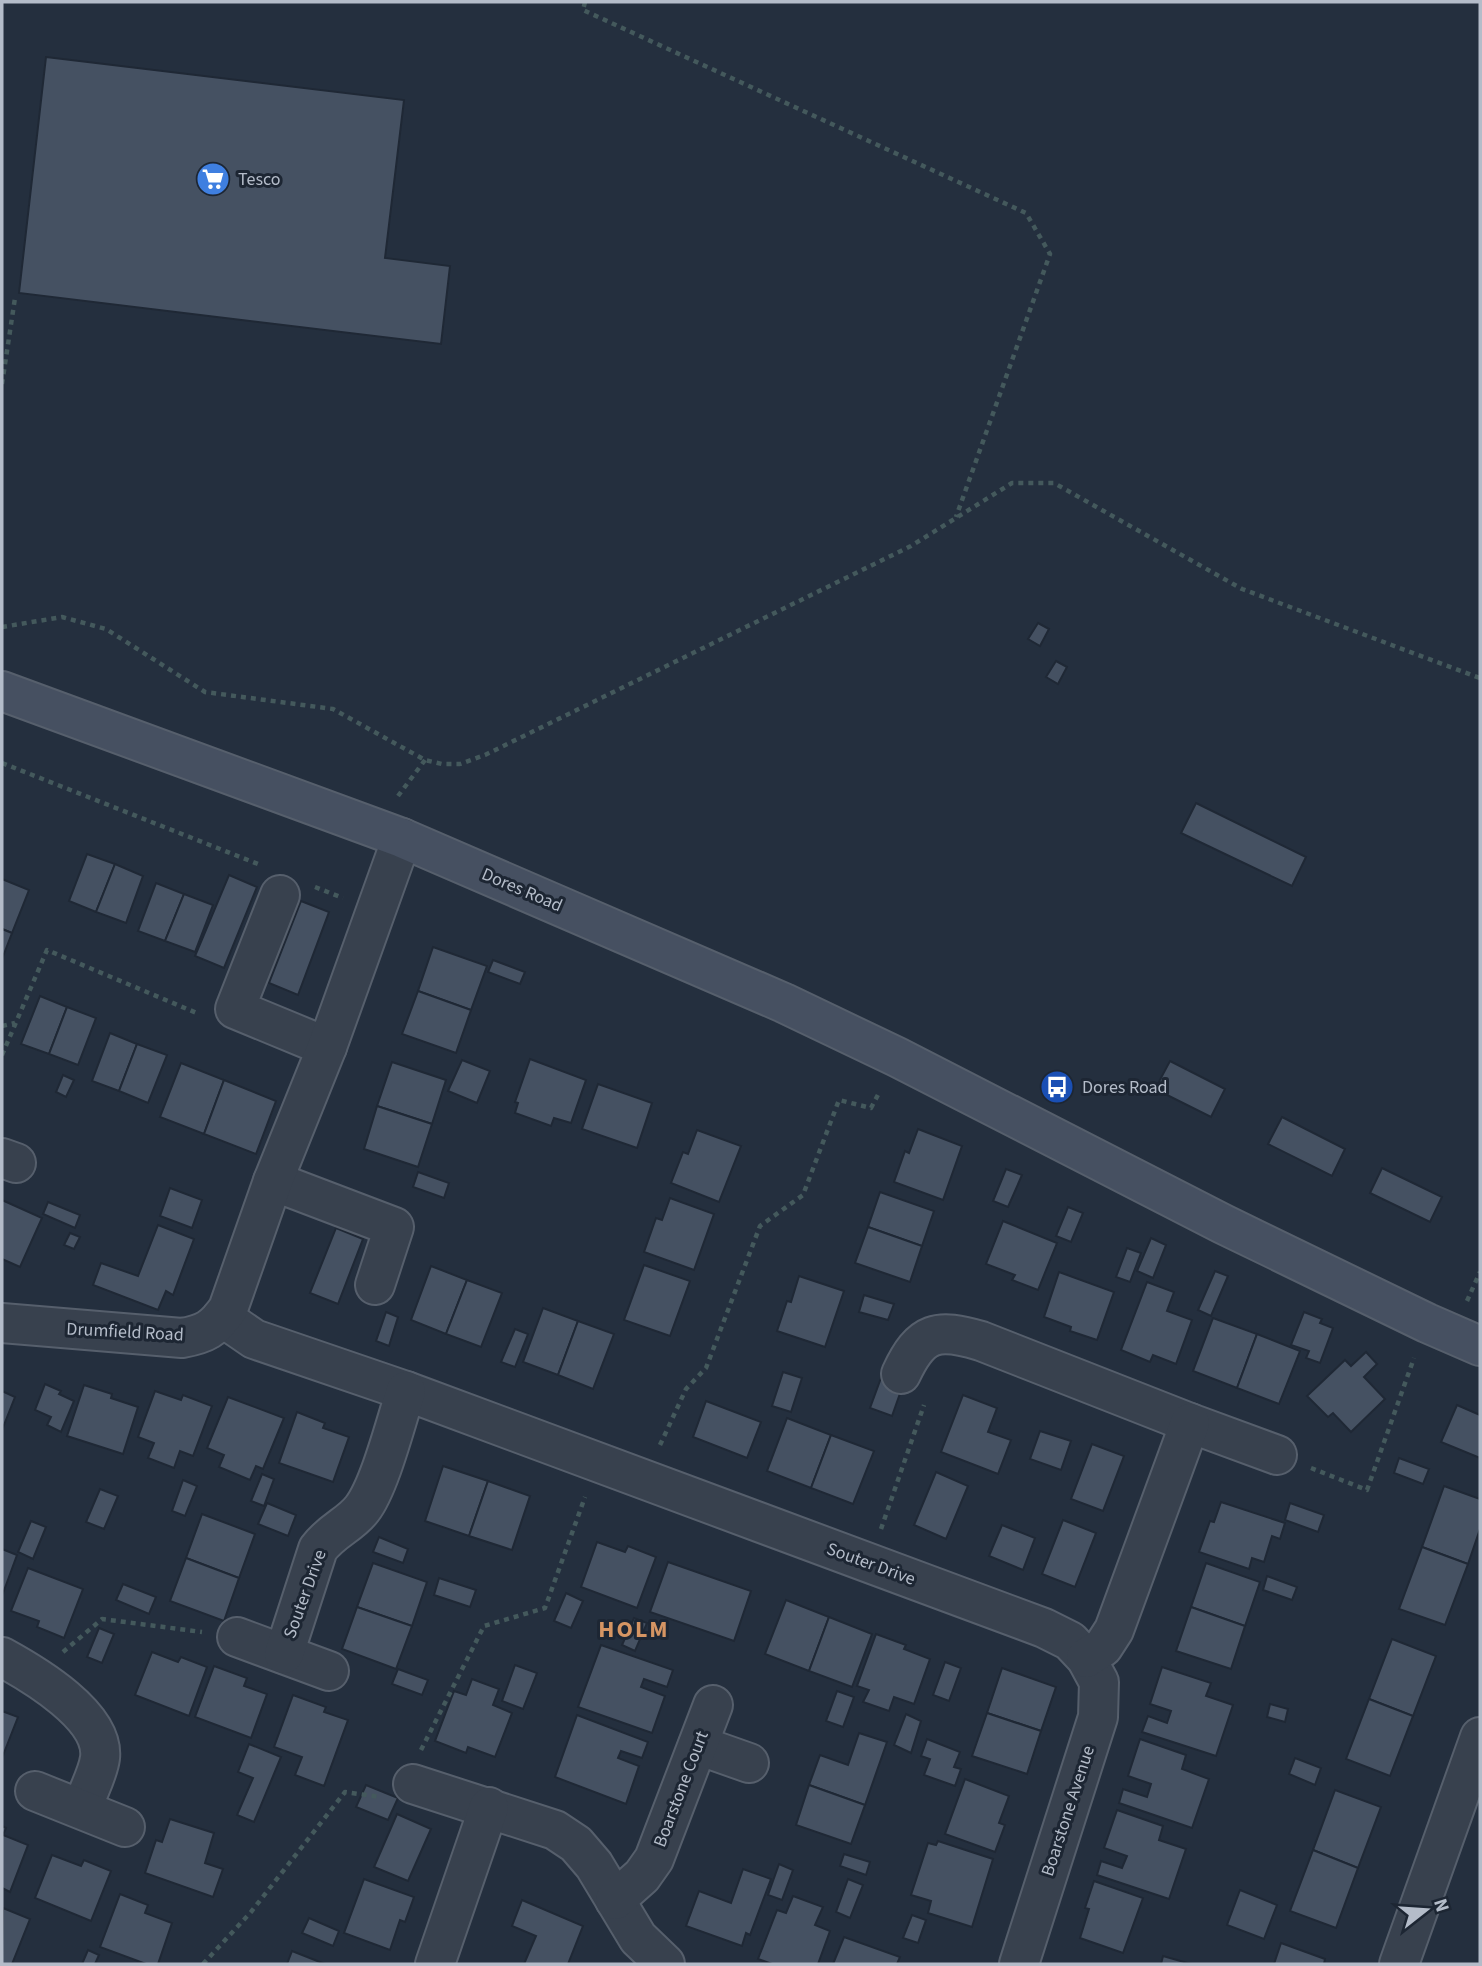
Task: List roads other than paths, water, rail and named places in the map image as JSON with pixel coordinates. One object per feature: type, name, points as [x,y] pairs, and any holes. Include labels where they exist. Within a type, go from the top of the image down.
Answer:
[{"type":"main road","name":"Dores Road","points":[[2,691],[402,838],[784,1003],[897,1057],[1223,1224],[1480,1346]]},
{"type":"street","points":[[222,1317],[231,1300],[273,1181],[327,1047],[402,838]]},
{"type":"street","points":[[283,882],[234,1009],[327,1047]]},
{"type":"street","points":[[273,1181],[394,1227],[375,1285]]},
{"type":"street","name":"Drumfield Road","points":[[2,1324],[182,1338],[200,1335],[222,1317]]},
{"type":"street","name":"Souter Drive","points":[[222,1317],[254,1339],[406,1391],[1044,1628],[1070,1641],[1086,1658]]},
{"type":"street","points":[[901,1374],[911,1353],[928,1338],[952,1333],[981,1341],[1278,1455]]},
{"type":"street","name":"Souter Drive","points":[[284,1654],[318,1549],[328,1536],[352,1520],[363,1508],[373,1489],[406,1391]]},
{"type":"street","points":[[1086,1658],[1103,1647],[1114,1630],[1190,1423]]},
{"type":"street","points":[[237,1637],[329,1671]]},
{"type":"street","points":[[2,1657],[36,1675],[60,1694],[85,1720],[98,1739],[100,1758],[82,1809]]},
{"type":"street","name":"Boarstone Avenue","points":[[1019,1964],[1098,1717],[1099,1682],[1086,1658]]},
{"type":"street","name":"Boarstone Court","points":[[615,1900],[642,1876],[654,1859],[713,1705]]},
{"type":"street","points":[[1399,1964],[1480,1737]]},
{"type":"street","points":[[698,1745],[749,1763]]},
{"type":"street","points":[[414,1784],[555,1830],[576,1844],[594,1865],[638,1938],[666,1964]]},
{"type":"street","points":[[35,1791],[125,1827]]},
{"type":"street","points":[[435,1964],[489,1807]]},
{"type":"place","name":"Tesco","points":[[213,179]]},
{"type":"place","name":"Dores Road","points":[[1057,1087]]},
{"type":"district","name":"HOLM","points":[[634,1629]]}]
